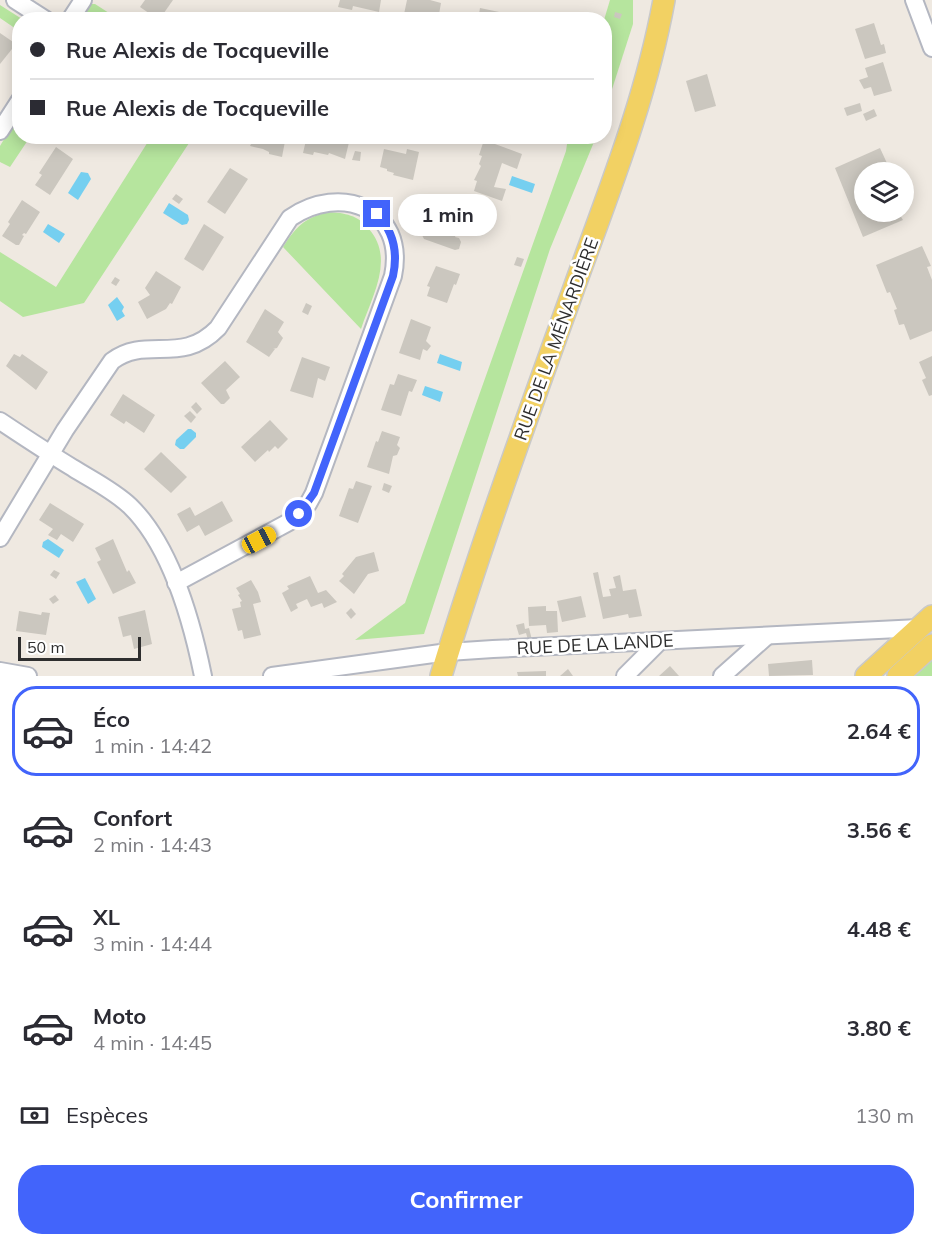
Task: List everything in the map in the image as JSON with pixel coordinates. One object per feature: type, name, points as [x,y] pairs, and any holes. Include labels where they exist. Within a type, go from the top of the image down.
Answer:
[{"type":"main road","name":"RUE DE LA MÉNARDIÈRE","points":[[441,676],[548,360],[634,121],[659,28],[664,0]]},
{"type":"main road","points":[[866,676],[925,622]]},
{"type":"main road","points":[[898,676],[932,645]]},
{"type":"street","points":[[15,0],[34,12]]},
{"type":"street","points":[[914,0],[932,48]]},
{"type":"street","points":[[0,131],[12,112]]},
{"type":"street","points":[[0,538],[65,430],[112,361],[121,354],[134,350],[188,348],[211,336],[290,218],[309,206],[334,202],[356,205],[377,214],[385,223],[396,254],[393,276],[314,493],[308,504],[289,522],[176,583]]},
{"type":"street","points":[[0,421],[107,489],[130,507],[152,536],[186,606],[203,676]]},
{"type":"street","name":"RUE DE LA LANDE","points":[[272,676],[448,652],[766,636],[925,622]]},
{"type":"street","points":[[722,676],[766,636]]},
{"type":"street","points":[[625,676],[660,641]]},
{"type":"street","points":[[0,671],[28,676]]},
{"type":"green space","points":[[610,0],[633,0],[633,24],[612,89],[612,12],[606,12]]},
{"type":"green space","points":[[91,4],[95,4],[107,12],[86,12]]},
{"type":"green space","points":[[0,5],[12,13],[12,26],[0,18]]},
{"type":"green space","points":[[12,126],[12,144],[25,144],[10,167],[0,162],[0,146]]},
{"type":"green space","points":[[147,144],[188,144],[84,303],[23,317],[0,301],[0,252],[56,287]]},
{"type":"green space","points":[[567,144],[593,144],[550,249],[424,634],[355,640],[405,603]]},
{"type":"green space","points":[[328,212],[346,214],[356,218],[369,229],[377,241],[381,265],[379,278],[361,329],[283,247],[301,224]]},
{"type":"green space","points":[[932,657],[932,676],[911,676]]},
{"type":"water","points":[[81,172],[88,173],[91,179],[78,200],[68,193]]},
{"type":"water","points":[[512,176],[535,184],[532,193],[509,185]]},
{"type":"water","points":[[169,203],[188,215],[187,224],[182,225],[163,213]]},
{"type":"water","points":[[48,224],[65,234],[59,243],[43,232]]},
{"type":"water","points":[[117,297],[124,307],[122,311],[125,316],[117,321],[108,305]]},
{"type":"water","points":[[440,354],[462,362],[460,371],[437,363]]},
{"type":"water","points":[[425,386],[443,392],[440,402],[422,395]]},
{"type":"water","points":[[188,429],[196,433],[196,437],[184,449],[180,449],[175,445],[176,440]]},
{"type":"water","points":[[48,539],[64,550],[59,558],[42,547],[43,542]]},
{"type":"water","points":[[85,578],[96,599],[88,604],[76,582]]},
{"type":"building","points":[[145,0],[173,0],[165,12],[147,12],[140,7]]},
{"type":"building","points":[[340,0],[381,0],[379,12],[353,6],[352,10],[338,7]]},
{"type":"building","points":[[407,0],[430,0],[441,3],[439,12],[404,12]]},
{"type":"building","points":[[480,8],[499,12],[479,12]]},
{"type":"building","points":[[615,12],[622,14],[620,19],[614,17]]},
{"type":"building","points":[[874,23],[886,53],[865,59],[855,29]]},
{"type":"building","points":[[0,33],[12,41],[12,49],[0,64]]},
{"type":"building","points":[[883,62],[892,91],[874,96],[871,87],[864,89],[859,80],[868,77],[865,68]]},
{"type":"building","points":[[707,74],[716,106],[695,112],[686,81]]},
{"type":"building","points":[[860,103],[862,111],[847,116],[844,108]]},
{"type":"building","points":[[874,109],[877,116],[866,121],[863,114]]},
{"type":"building","points":[[251,144],[284,144],[282,157],[250,146]]},
{"type":"building","points":[[305,144],[349,144],[345,159],[329,153],[328,155],[314,152],[313,155],[303,153]]},
{"type":"building","points":[[483,144],[495,144],[522,154],[517,169],[502,163],[494,187],[506,189],[502,201],[474,191],[477,181],[474,180],[481,166],[479,164],[482,156],[479,155]]},
{"type":"building","points":[[56,147],[73,159],[50,195],[35,185],[42,175],[39,173]]},
{"type":"building","points":[[880,148],[886,162],[854,162],[854,215],[835,168]]},
{"type":"building","points":[[384,149],[406,154],[407,149],[419,152],[413,180],[393,175],[394,173],[380,167]]},
{"type":"building","points":[[355,151],[361,152],[360,161],[352,160]]},
{"type":"building","points":[[230,168],[248,179],[225,214],[207,202]]},
{"type":"building","points":[[176,194],[183,199],[179,204],[172,199]]},
{"type":"building","points":[[22,200],[40,212],[26,234],[22,235],[24,236],[19,245],[16,245],[2,236]]},
{"type":"building","points":[[444,204],[466,212],[455,237],[461,242],[459,249],[455,250],[424,239],[422,235],[425,226],[429,224],[436,226]]},
{"type":"building","points":[[857,222],[898,222],[863,237]]},
{"type":"building","points":[[204,224],[224,237],[203,271],[184,259]]},
{"type":"building","points":[[922,246],[931,266],[927,267],[932,280],[932,331],[910,340],[904,324],[899,325],[894,310],[897,309],[890,292],[887,293],[876,265]]},
{"type":"building","points":[[517,257],[524,259],[521,267],[514,265]]},
{"type":"building","points":[[436,266],[460,274],[447,303],[427,296],[430,287],[427,286]]},
{"type":"building","points":[[156,271],[181,287],[172,304],[170,303],[166,309],[147,319],[138,302],[150,295],[145,288]]},
{"type":"building","points":[[115,277],[120,280],[116,286],[111,283]]},
{"type":"building","points":[[306,303],[312,306],[308,315],[302,312]]},
{"type":"building","points":[[265,309],[284,322],[278,332],[283,338],[269,357],[246,342]]},
{"type":"building","points":[[411,319],[431,327],[426,341],[431,346],[427,351],[423,349],[420,360],[399,353]]},
{"type":"building","points":[[14,354],[20,357],[22,354],[48,372],[36,390],[6,366]]},
{"type":"building","points":[[932,356],[932,395],[929,396],[922,380],[926,378],[919,362]]},
{"type":"building","points":[[302,357],[330,367],[325,381],[318,378],[313,398],[290,391]]},
{"type":"building","points":[[225,361],[240,377],[226,390],[230,398],[221,404],[201,383]]},
{"type":"building","points":[[398,374],[417,380],[412,392],[409,391],[401,416],[381,410],[390,384],[394,385]]},
{"type":"building","points":[[123,394],[155,415],[144,433],[126,421],[124,424],[110,415]]},
{"type":"building","points":[[196,402],[202,409],[197,414],[191,407]]},
{"type":"building","points":[[190,411],[196,417],[191,423],[184,416]]},
{"type":"building","points":[[270,420],[288,439],[278,449],[275,446],[255,462],[241,447]]},
{"type":"building","points":[[382,431],[400,437],[397,445],[400,448],[397,455],[393,456],[389,474],[367,467]]},
{"type":"building","points":[[161,452],[187,477],[171,493],[144,469]]},
{"type":"building","points":[[356,481],[372,486],[358,523],[339,516],[349,488],[353,489]]},
{"type":"building","points":[[384,483],[392,486],[389,493],[382,490]]},
{"type":"building","points":[[222,501],[233,521],[205,536],[199,525],[187,532],[177,514],[190,507],[195,516]]},
{"type":"building","points":[[50,503],[84,524],[73,542],[61,534],[57,540],[48,535],[53,529],[39,520]]},
{"type":"building","points":[[113,539],[127,572],[129,570],[136,583],[113,594],[97,562],[101,560],[95,548]]},
{"type":"building","points":[[374,552],[379,571],[368,574],[354,594],[339,581],[344,576],[342,574],[356,557]]},
{"type":"building","points":[[54,570],[60,573],[56,579],[50,575]]},
{"type":"building","points":[[598,572],[603,597],[611,596],[609,589],[616,588],[613,577],[620,575],[623,591],[636,589],[642,616],[629,618],[628,614],[603,619],[593,573]]},
{"type":"building","points":[[310,576],[318,593],[326,590],[337,602],[324,608],[322,603],[311,607],[307,599],[296,604],[298,608],[291,612],[282,593],[289,589],[287,586]]},
{"type":"building","points":[[251,580],[261,602],[253,604],[261,635],[244,639],[242,630],[238,631],[232,609],[241,607],[240,602],[242,601],[236,588]]},
{"type":"building","points":[[55,595],[59,600],[53,604],[49,599]]},
{"type":"building","points":[[581,596],[586,617],[562,622],[557,601]]},
{"type":"building","points":[[546,606],[546,611],[557,611],[558,632],[547,633],[546,625],[529,626],[528,607]]},
{"type":"building","points":[[351,608],[356,614],[351,619],[346,613]]},
{"type":"building","points":[[145,610],[152,644],[134,649],[131,635],[123,637],[118,617]]},
{"type":"building","points":[[19,611],[41,615],[42,612],[50,613],[46,635],[16,631]]},
{"type":"building","points":[[524,623],[525,629],[529,628],[532,640],[528,640],[526,633],[519,635],[516,625]]},
{"type":"building","points":[[812,660],[813,675],[769,676],[768,664]]},
{"type":"building","points":[[670,666],[679,676],[659,676]]},
{"type":"building","points":[[568,669],[573,676],[560,676]]},
{"type":"building","points":[[546,671],[546,676],[518,676],[517,672]]},
{"type":"route","points":[[299,514],[314,493],[393,276],[396,254],[390,232],[377,214]]}]
